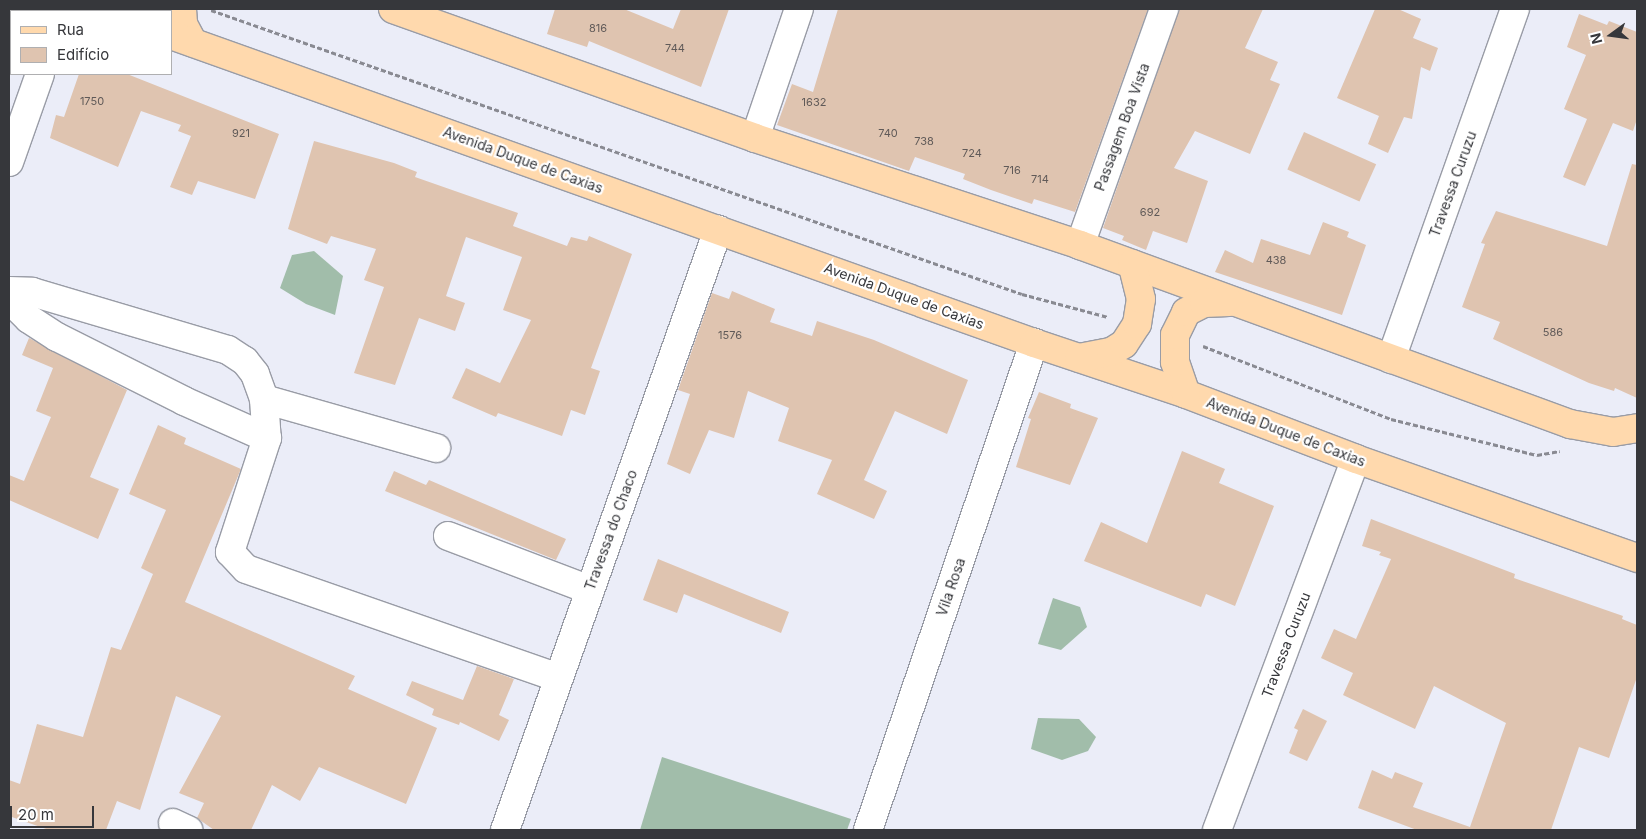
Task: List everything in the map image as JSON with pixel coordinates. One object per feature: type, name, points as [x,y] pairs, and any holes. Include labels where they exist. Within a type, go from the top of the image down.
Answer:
[{"type":"main road","points":[[182,9],[182,39]]},
{"type":"main road","points":[[393,9],[444,18],[754,138],[1080,245],[1229,302],[1570,424],[1613,432],[1637,428]]},
{"type":"main road","name":"Avenida Duque de Caxias","points":[[182,39],[1034,344],[1186,394],[1356,459],[1637,558]]},
{"type":"main road","points":[[1078,358],[1111,352],[1124,344],[1138,324],[1141,299],[1132,264]]},
{"type":"main road","points":[[1186,394],[1175,362],[1175,335],[1186,312],[1204,303],[1229,302]]},
{"type":"street","points":[[754,138],[798,9]]},
{"type":"street","name":"Passagem Boa Vista","points":[[1080,245],[1164,9]]},
{"type":"street","name":"Travessa Curuzu","points":[[1391,359],[1515,9]]},
{"type":"street","points":[[9,162],[40,75]]},
{"type":"street","name":"Travessa do Chaco","points":[[505,830],[718,230]]},
{"type":"street","points":[[9,291],[32,292],[228,350],[245,361],[255,374],[264,399],[267,438],[230,552],[246,569],[560,678]]},
{"type":"street","points":[[9,299],[29,320],[57,337],[184,401],[267,438]]},
{"type":"street","name":"Vila Rosa","points":[[868,830],[1034,344]]},
{"type":"street","points":[[264,399],[436,448]]},
{"type":"street","name":"Travessa Curuzu","points":[[1217,830],[1356,459]]},
{"type":"street","points":[[448,536],[590,590]]},
{"type":"path","points":[[207,9],[1022,294],[1138,324]]},
{"type":"path","points":[[1175,335],[1391,419],[1538,455],[1570,449]]},
{"type":"green space","points":[[314,251],[343,276],[335,315],[306,304],[280,288],[292,255]]},
{"type":"green space","points":[[1053,598],[1080,607],[1087,627],[1061,650],[1038,644]]},
{"type":"green space","points":[[1038,718],[1079,719],[1096,737],[1088,751],[1062,760],[1031,749]]},
{"type":"green space","points":[[662,757],[851,819],[847,830],[640,830]]},
{"type":"building","points":[[555,9],[624,9],[673,29],[681,9],[729,9],[701,87],[589,41],[587,47],[547,34]]},
{"type":"building","points":[[838,9],[1148,9],[1075,212],[1034,199],[1032,204],[991,190],[963,179],[965,174],[915,157],[909,171],[777,125],[792,84],[813,92]]},
{"type":"building","points":[[1179,9],[1263,9],[1245,48],[1278,62],[1270,80],[1280,84],[1250,154],[1195,131],[1174,168],[1208,181],[1187,243],[1153,231],[1146,250],[1122,240],[1124,236],[1103,228]]},
{"type":"building","points":[[1375,9],[1398,9],[1421,19],[1413,38],[1438,48],[1430,71],[1421,67],[1412,119],[1404,117],[1388,153],[1368,144],[1379,116],[1337,98]]},
{"type":"building","points":[[1579,14],[1607,25],[1609,21],[1637,32],[1637,119],[1633,131],[1613,123],[1585,186],[1563,177],[1587,119],[1564,109],[1586,55],[1567,47]]},
{"type":"building","points":[[79,75],[130,75],[279,134],[255,199],[198,181],[192,195],[170,187],[191,136],[178,131],[181,125],[141,111],[118,167],[50,138],[56,115],[64,117]]},
{"type":"building","points":[[1304,132],[1376,164],[1359,202],[1287,169]]},
{"type":"building","points":[[314,141],[394,163],[417,172],[415,177],[518,213],[513,226],[567,246],[571,237],[587,241],[589,236],[632,254],[591,368],[600,371],[585,415],[571,410],[562,436],[498,413],[496,417],[452,398],[466,368],[500,383],[531,320],[503,310],[522,257],[466,237],[446,296],[465,303],[455,331],[419,318],[395,385],[354,373],[384,287],[364,280],[376,249],[331,236],[327,244],[288,229]]},
{"type":"building","points":[[1632,164],[1637,165],[1637,398],[1615,388],[1614,391],[1589,383],[1493,339],[1500,322],[1462,307],[1485,244],[1481,243],[1496,211],[1607,246]]},
{"type":"building","points":[[1323,222],[1349,232],[1347,237],[1366,245],[1342,315],[1215,272],[1225,250],[1253,263],[1261,239],[1310,255]]},
{"type":"building","points":[[732,291],[775,309],[770,322],[812,336],[817,321],[874,340],[968,380],[947,434],[895,411],[864,480],[887,491],[874,519],[817,494],[832,460],[778,441],[789,408],[748,391],[734,438],[709,430],[690,474],[667,464],[690,394],[678,390],[712,293],[729,299]]},
{"type":"building","points":[[29,338],[127,390],[90,477],[119,489],[98,539],[9,500],[9,475],[24,481],[51,417],[36,411],[53,368],[22,355]]},
{"type":"building","points":[[1039,392],[1071,404],[1070,408],[1098,418],[1070,485],[1016,467],[1031,419],[1028,418]]},
{"type":"building","points":[[158,425],[186,438],[184,444],[241,469],[185,602],[355,676],[348,689],[437,728],[406,804],[319,767],[300,801],[272,785],[251,830],[214,830],[197,818],[204,803],[179,793],[221,716],[176,696],[140,810],[117,801],[106,830],[49,830],[9,816],[9,780],[20,784],[37,724],[83,737],[111,647],[121,650],[153,574],[141,568],[166,510],[129,494]]},
{"type":"building","points":[[1182,451],[1225,469],[1219,483],[1274,506],[1235,606],[1206,594],[1201,607],[1084,561],[1101,522],[1147,543]]},
{"type":"building","points":[[394,471],[426,485],[429,480],[566,539],[556,560],[385,491]]},
{"type":"building","points":[[1371,519],[1515,574],[1514,578],[1623,616],[1622,619],[1637,625],[1637,677],[1609,758],[1579,747],[1551,830],[1417,830],[1358,808],[1372,770],[1392,779],[1395,772],[1423,783],[1413,807],[1470,827],[1506,723],[1434,686],[1415,729],[1343,695],[1353,673],[1321,658],[1334,629],[1356,639],[1391,559],[1379,555],[1381,552],[1362,546]]},
{"type":"building","points":[[658,559],[789,612],[781,633],[684,594],[677,613],[643,600]]},
{"type":"building","points":[[477,666],[514,679],[499,715],[509,720],[499,741],[460,722],[459,725],[432,715],[434,709],[406,695],[412,681],[463,700]]},
{"type":"building","points":[[1303,709],[1327,721],[1307,761],[1289,753],[1298,730],[1294,728]]}]
